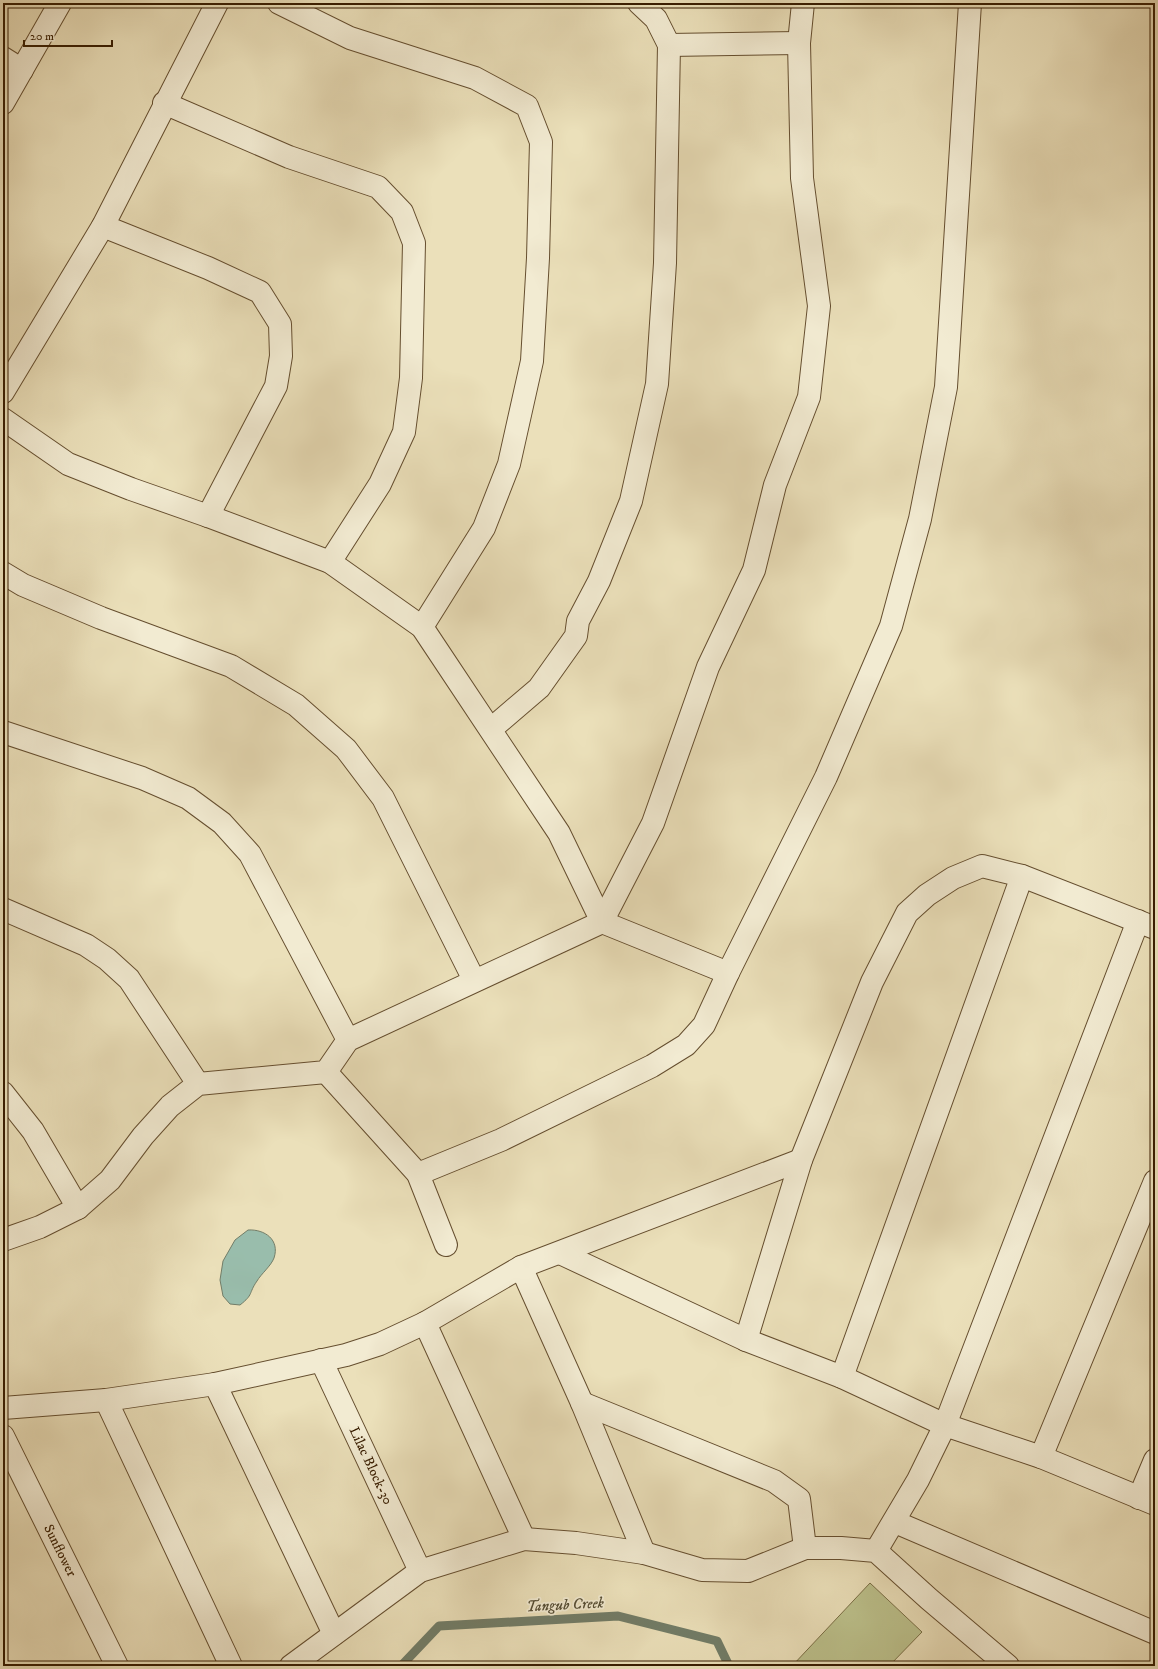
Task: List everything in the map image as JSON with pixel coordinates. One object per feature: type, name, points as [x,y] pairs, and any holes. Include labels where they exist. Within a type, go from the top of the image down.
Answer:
[{"type":"street","points":[[3,103],[60,3]]},
{"type":"street","points":[[3,392],[103,226],[164,103],[217,3]]},
{"type":"street","points":[[279,3],[350,38],[475,78],[527,106],[541,142],[538,258],[532,361],[509,464],[484,528],[422,627]]},
{"type":"street","points":[[491,729],[539,688],[576,636],[578,621],[599,581],[631,500],[657,384],[665,263],[669,46],[656,19],[639,3]]},
{"type":"street","points":[[326,1072],[348,1040],[474,980],[602,922],[653,823],[708,667],[754,570],[775,485],[810,397],[819,306],[802,178],[799,43],[803,3]]},
{"type":"street","points":[[418,1174],[501,1140],[652,1066],[686,1045],[704,1025],[728,973],[826,777],[888,633],[920,519],[946,387],[970,3]]},
{"type":"street","points":[[669,46],[799,43]]},
{"type":"street","points":[[3,58],[22,70]]},
{"type":"street","points":[[164,103],[289,156],[378,187],[402,212],[414,243],[411,378],[404,432],[380,484],[330,562]]},
{"type":"street","points":[[103,226],[208,268],[260,292],[280,324],[281,356],[276,386],[208,516]]},
{"type":"street","points":[[3,419],[68,464],[131,489],[330,562],[422,627],[559,833],[602,922],[728,973]]},
{"type":"street","points":[[3,573],[24,585],[101,618],[231,666],[296,706],[346,749],[383,798],[474,980]]},
{"type":"street","points":[[3,732],[142,778],[188,798],[222,823],[250,854],[348,1040]]},
{"type":"street","points":[[746,1340],[802,1160],[872,982],[907,913],[927,895],[953,878],[982,866],[1022,876],[1147,924],[945,1425],[895,1522],[876,1551]]},
{"type":"street","points":[[842,1377],[1022,876]]},
{"type":"street","points":[[3,909],[86,945],[107,959],[129,980],[198,1084]]},
{"type":"street","points":[[3,1240],[40,1227],[78,1208],[110,1180],[143,1136],[170,1106],[198,1084],[326,1072]]},
{"type":"street","points":[[326,1072],[418,1174],[446,1245]]},
{"type":"street","points":[[3,1094],[33,1131],[78,1208]]},
{"type":"street","points":[[3,1408],[106,1400],[215,1384],[346,1355],[380,1344],[425,1323],[521,1268],[802,1160]]},
{"type":"street","points":[[1041,1457],[1155,1181]]},
{"type":"street","points":[[560,1253],[746,1340],[842,1377],[945,1425],[1041,1457],[1147,1501],[1155,1460]]},
{"type":"street","points":[[521,1268],[582,1404],[644,1554]]},
{"type":"street","points":[[425,1323],[524,1539]]},
{"type":"street","name":"Lilac Block-30","points":[[321,1360],[420,1571]]},
{"type":"street","points":[[215,1384],[334,1634]]},
{"type":"street","points":[[106,1400],[231,1666]]},
{"type":"street","points":[[582,1404],[774,1481],[799,1499],[805,1548]]},
{"type":"street","name":"Sunflower","points":[[3,1436],[117,1666]]},
{"type":"street","points":[[895,1522],[1155,1633]]},
{"type":"street","points":[[291,1666],[420,1571],[524,1539],[576,1543],[644,1554],[702,1570],[748,1571],[805,1548],[841,1548],[876,1551],[946,1614],[1008,1666]]},
{"type":"green space","points":[[870,1583],[922,1632],[889,1666],[792,1666]]},
{"type":"shaded area","points":[[248,1230],[260,1231],[270,1237],[275,1246],[274,1258],[254,1285],[247,1298],[240,1305],[230,1304],[223,1296],[220,1280],[223,1261],[235,1240]]},
{"type":"waterway","name":"Tangub Creek","points":[[401,1666],[439,1626],[618,1616],[717,1641],[729,1666]]}]
